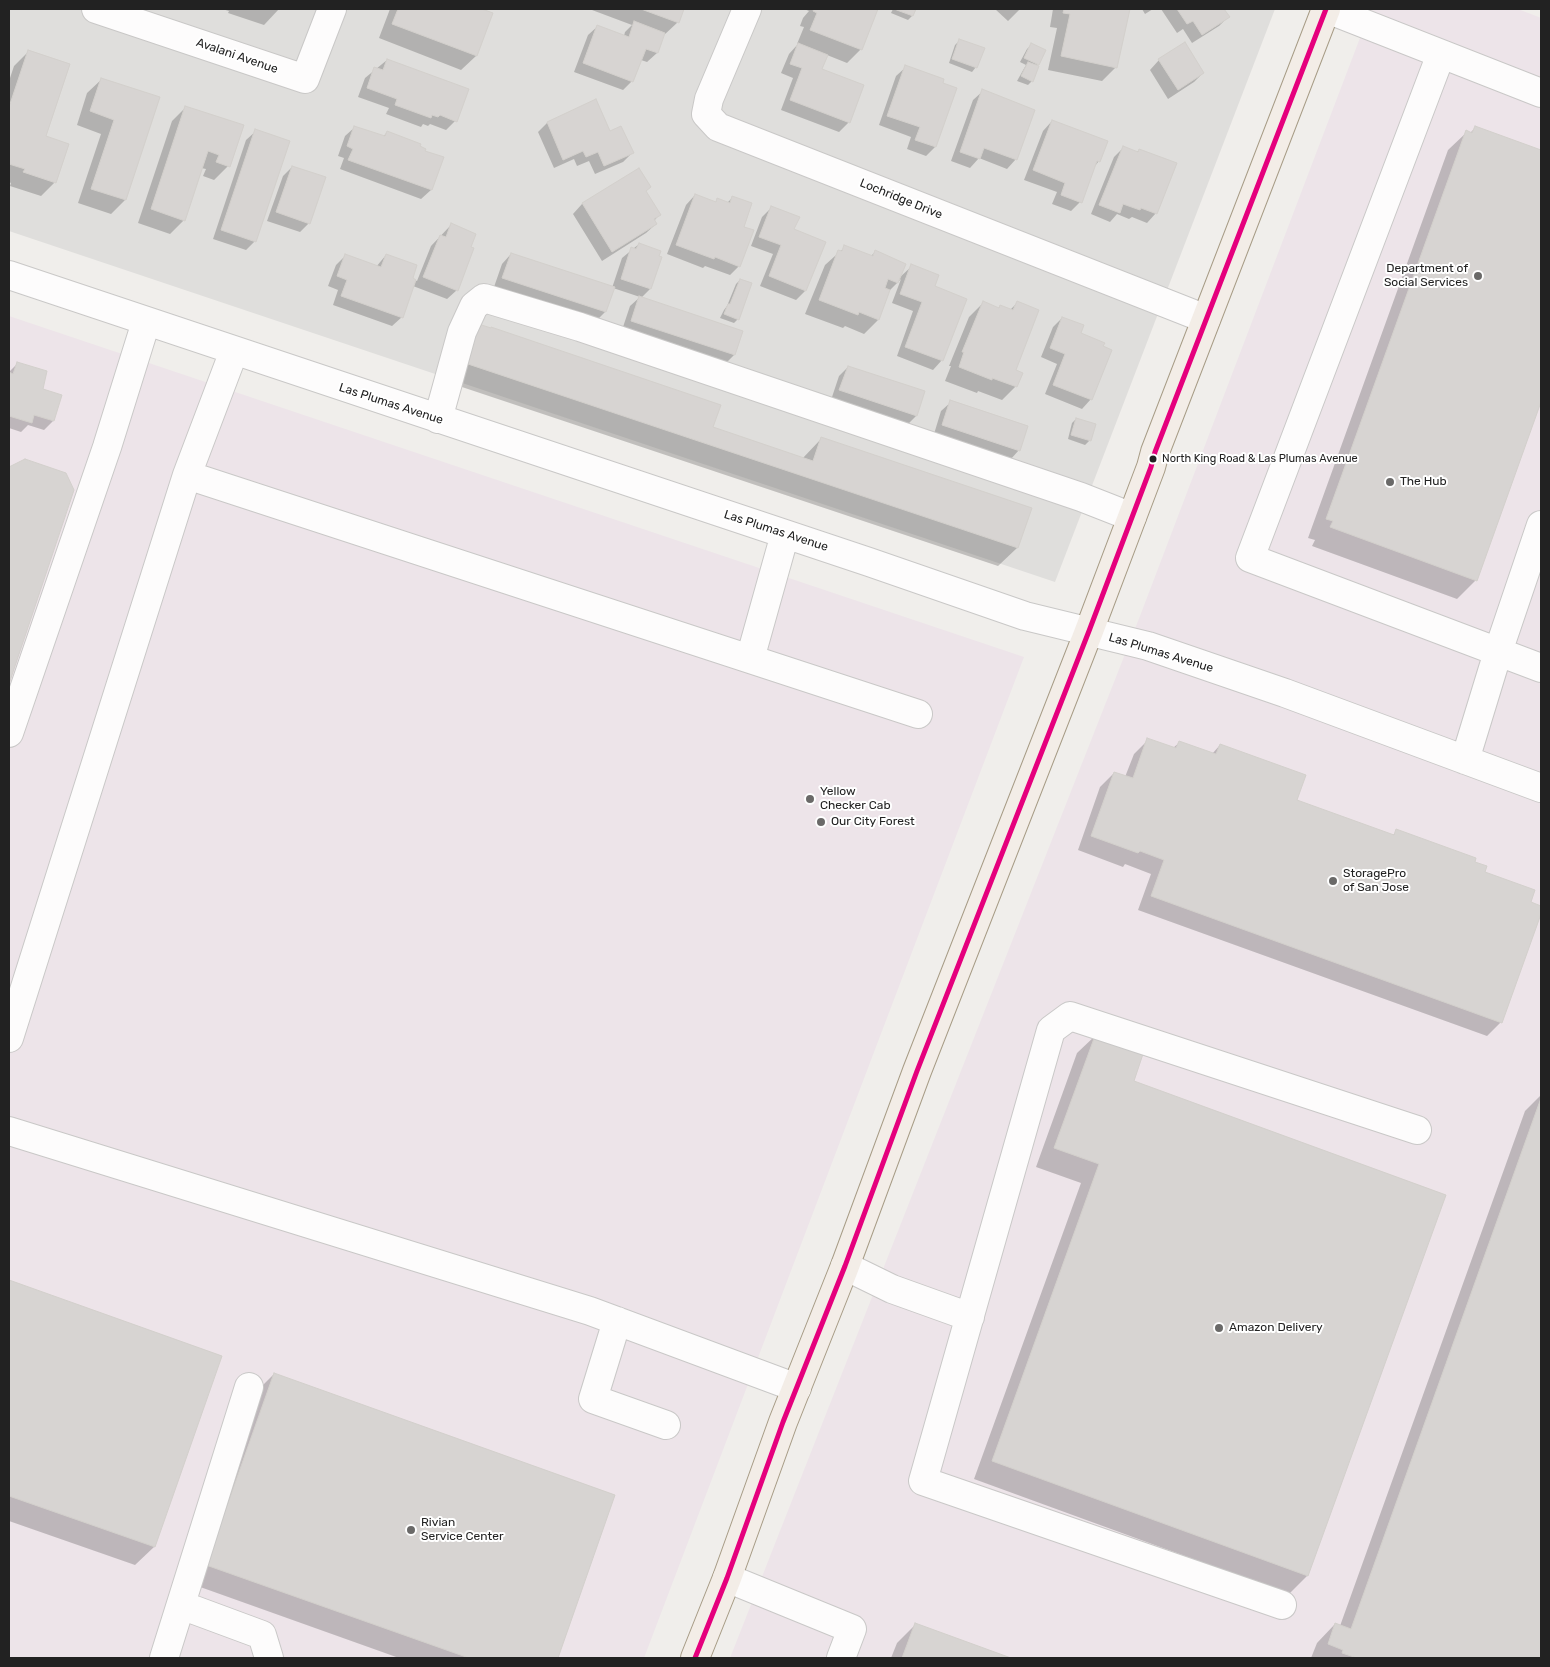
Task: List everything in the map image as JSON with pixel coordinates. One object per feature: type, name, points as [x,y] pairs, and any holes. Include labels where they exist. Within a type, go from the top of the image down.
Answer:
[{"type":"main road","points":[[695,1658],[727,1578],[796,1388],[845,1266],[921,1062],[1089,632],[1155,452],[1326,9]]},
{"type":"street","name":"Avalani Avenue","points":[[96,9],[305,79],[332,9]]},
{"type":"street","name":"Lochridge Drive","points":[[747,9],[709,99],[706,114],[718,127],[1206,319]]},
{"type":"street","points":[[1326,9],[1541,93]]},
{"type":"street","points":[[1442,54],[1250,558],[1541,668]]},
{"type":"street","name":"Las Plumas Avenue","points":[[9,275],[1025,616],[1148,646],[1285,693],[1541,788]]},
{"type":"street","points":[[438,419],[462,332],[474,306],[484,298],[589,330],[1081,497],[1132,518]]},
{"type":"street","points":[[9,733],[107,447],[146,322]]},
{"type":"street","points":[[9,1038],[187,476],[234,351]]},
{"type":"street","points":[[187,476],[918,714]]},
{"type":"street","points":[[1465,760],[1498,652],[1541,525]]},
{"type":"street","points":[[750,659],[785,534]]},
{"type":"street","points":[[1282,1605],[923,1481],[1051,1030],[1070,1016],[1417,1130]]},
{"type":"street","points":[[9,1131],[617,1321],[796,1388]]},
{"type":"street","points":[[845,1266],[892,1289],[970,1317]]},
{"type":"street","points":[[617,1321],[593,1399],[666,1425]]},
{"type":"street","points":[[164,1658],[250,1386]]},
{"type":"street","points":[[727,1578],[852,1629],[841,1658]]},
{"type":"street","points":[[181,1605],[262,1634],[268,1658]]},
{"type":"shaded area","points":[[9,9],[1275,9],[1055,582],[9,231]]},
{"type":"shaded area","points":[[1371,9],[1518,9],[1541,18],[1541,1658],[730,1658],[1140,616]]},
{"type":"shaded area","points":[[9,316],[1024,657],[644,1658],[9,1658]]},
{"type":"building","points":[[398,9],[482,9],[493,13],[477,56],[392,24]]},
{"type":"building","points":[[641,9],[684,9],[679,23]]},
{"type":"building","points":[[814,9],[878,9],[862,50],[810,30],[817,13],[813,11]]},
{"type":"building","points":[[894,9],[916,9],[913,16]]},
{"type":"building","points":[[1064,9],[1130,9],[1117,68],[1061,56],[1070,14],[1063,13]]},
{"type":"building","points":[[1177,9],[1224,9],[1230,17],[1202,35],[1193,21],[1187,24]]},
{"type":"building","points":[[634,21],[665,33],[658,53],[646,49],[633,82],[583,63],[597,25],[629,37]]},
{"type":"building","points":[[959,39],[985,48],[977,68],[952,59]]},
{"type":"building","points":[[1185,42],[1204,73],[1178,90],[1158,59]]},
{"type":"building","points":[[798,43],[828,55],[822,69],[864,85],[850,123],[790,100],[802,68],[790,64]]},
{"type":"building","points":[[1031,43],[1046,50],[1039,65],[1024,58]]},
{"type":"building","points":[[28,50],[70,64],[46,136],[69,144],[56,183],[23,172],[25,169],[9,164],[9,107]]},
{"type":"building","points":[[387,59],[469,89],[457,122],[440,115],[438,117],[432,115],[431,118],[395,105],[397,99],[367,88],[374,67],[383,70]]},
{"type":"building","points":[[1028,62],[1039,66],[1033,82],[1021,76]]},
{"type":"building","points":[[905,65],[944,79],[943,83],[957,88],[936,147],[915,140],[920,127],[887,116]]},
{"type":"building","points":[[101,78],[160,97],[126,200],[91,189],[114,120],[90,111]]},
{"type":"building","points":[[982,89],[1035,110],[1017,160],[984,148],[980,159],[960,152]]},
{"type":"building","points":[[596,99],[610,131],[621,126],[634,153],[604,166],[598,152],[586,157],[583,151],[563,160],[547,122]]},
{"type":"building","points":[[185,106],[244,125],[230,167],[216,162],[219,155],[208,151],[185,221],[151,209]]},
{"type":"building","points":[[1052,120],[1108,141],[1100,162],[1097,161],[1082,203],[1061,195],[1065,183],[1033,170]]},
{"type":"building","points":[[354,126],[385,136],[387,131],[421,144],[420,146],[426,149],[425,151],[444,157],[432,190],[348,160],[353,149],[347,146]]},
{"type":"building","name":"Department of Social Services","points":[[1475,126],[1541,150],[1541,402],[1477,581],[1330,527],[1333,521],[1326,519],[1466,130],[1472,133]]},
{"type":"building","points":[[255,129],[290,141],[256,242],[221,230]]},
{"type":"building","points":[[1123,146],[1138,152],[1139,149],[1177,163],[1157,214],[1123,204],[1120,213],[1099,205]]},
{"type":"building","points":[[292,166],[326,177],[310,224],[276,212]]},
{"type":"building","points":[[639,168],[651,187],[646,191],[661,215],[654,219],[657,224],[612,252],[582,203]]},
{"type":"building","points":[[695,194],[716,202],[717,198],[730,203],[732,196],[752,203],[744,227],[754,230],[740,267],[676,245]]},
{"type":"building","points":[[771,206],[800,217],[794,229],[826,242],[806,291],[769,276],[781,245],[759,237]]},
{"type":"building","points":[[451,223],[476,234],[471,247],[474,248],[458,291],[423,277],[440,235],[446,237]]},
{"type":"building","points":[[639,243],[661,251],[659,256],[662,257],[651,289],[621,279],[631,247],[636,249]]},
{"type":"building","points":[[844,245],[873,256],[875,250],[906,264],[898,283],[888,279],[885,288],[890,290],[879,320],[859,312],[858,315],[819,300],[838,250],[842,251]]},
{"type":"building","points":[[511,253],[615,287],[606,312],[502,278]]},
{"type":"building","points":[[345,254],[381,267],[386,254],[417,265],[413,278],[416,280],[403,318],[341,296],[347,280],[337,276]]},
{"type":"building","points":[[911,264],[939,275],[935,286],[967,299],[943,361],[905,347],[922,302],[900,294]]},
{"type":"building","points":[[740,279],[752,283],[739,320],[724,314]]},
{"type":"building","points":[[639,296],[743,331],[735,355],[631,321]]},
{"type":"building","points":[[983,301],[999,308],[1000,305],[1013,310],[1017,301],[1039,310],[1016,370],[1023,373],[1017,387],[992,378],[992,380],[959,367],[964,352],[962,352]]},
{"type":"building","points":[[1062,317],[1084,325],[1081,333],[1105,343],[1103,346],[1112,350],[1092,400],[1053,385],[1065,354],[1050,348]]},
{"type":"building","points":[[472,322],[721,405],[713,427],[813,461],[821,437],[1032,508],[1018,548],[459,361]]},
{"type":"building","points":[[17,362],[47,371],[43,389],[62,395],[54,421],[34,415],[32,423],[9,416],[9,372],[13,374]]},
{"type":"building","points":[[848,366],[925,391],[917,416],[839,390]]},
{"type":"building","points":[[950,400],[1028,426],[1020,451],[942,425]]},
{"type":"building","points":[[1076,418],[1096,424],[1091,441],[1071,435]]},
{"type":"building","points":[[25,459],[66,473],[74,490],[9,684],[9,467]]},
{"type":"building","name":"StoragePro of San Jose","points":[[1147,738],[1176,748],[1179,741],[1216,754],[1220,744],[1306,775],[1297,800],[1394,835],[1396,829],[1476,858],[1475,862],[1487,866],[1485,872],[1535,890],[1531,902],[1541,906],[1541,914],[1502,1023],[1151,896],[1164,860],[1091,836],[1114,772],[1133,778]]},
{"type":"building","name":"Amazon Delivery","points":[[1096,1033],[1144,1051],[1134,1081],[1446,1195],[1308,1576],[992,1461],[1099,1164],[1054,1148]]},
{"type":"building","points":[[1541,1098],[1541,1658],[1357,1658],[1342,1653],[1343,1650],[1328,1644],[1335,1623],[1351,1629]]},
{"type":"building","points":[[9,1280],[222,1356],[155,1547],[9,1496]]},
{"type":"building","name":"Rivian Service Center","points":[[274,1373],[615,1495],[558,1658],[469,1658],[206,1565]]},
{"type":"building","points":[[915,1623],[1011,1658],[902,1658]]},
{"type":"transit line","points":[[695,1658],[727,1578],[783,1422],[845,1266],[917,1071],[1089,631],[1155,452],[1326,9]]},
{"type":"place","name":"Department of Social Services","points":[[1478,276]]},
{"type":"place","name":"North King Road & Las Plumas Avenue","points":[[1153,459]]},
{"type":"place","name":"The Hub","points":[[1390,482]]},
{"type":"place","name":"Yellow Checker Cab","points":[[810,799]]},
{"type":"place","name":"Our City Forest","points":[[821,822]]},
{"type":"place","name":"StoragePro of San Jose","points":[[1333,881]]},
{"type":"place","name":"Amazon Delivery","points":[[1219,1328]]},
{"type":"place","name":"Rivian Service Center","points":[[411,1530]]}]
